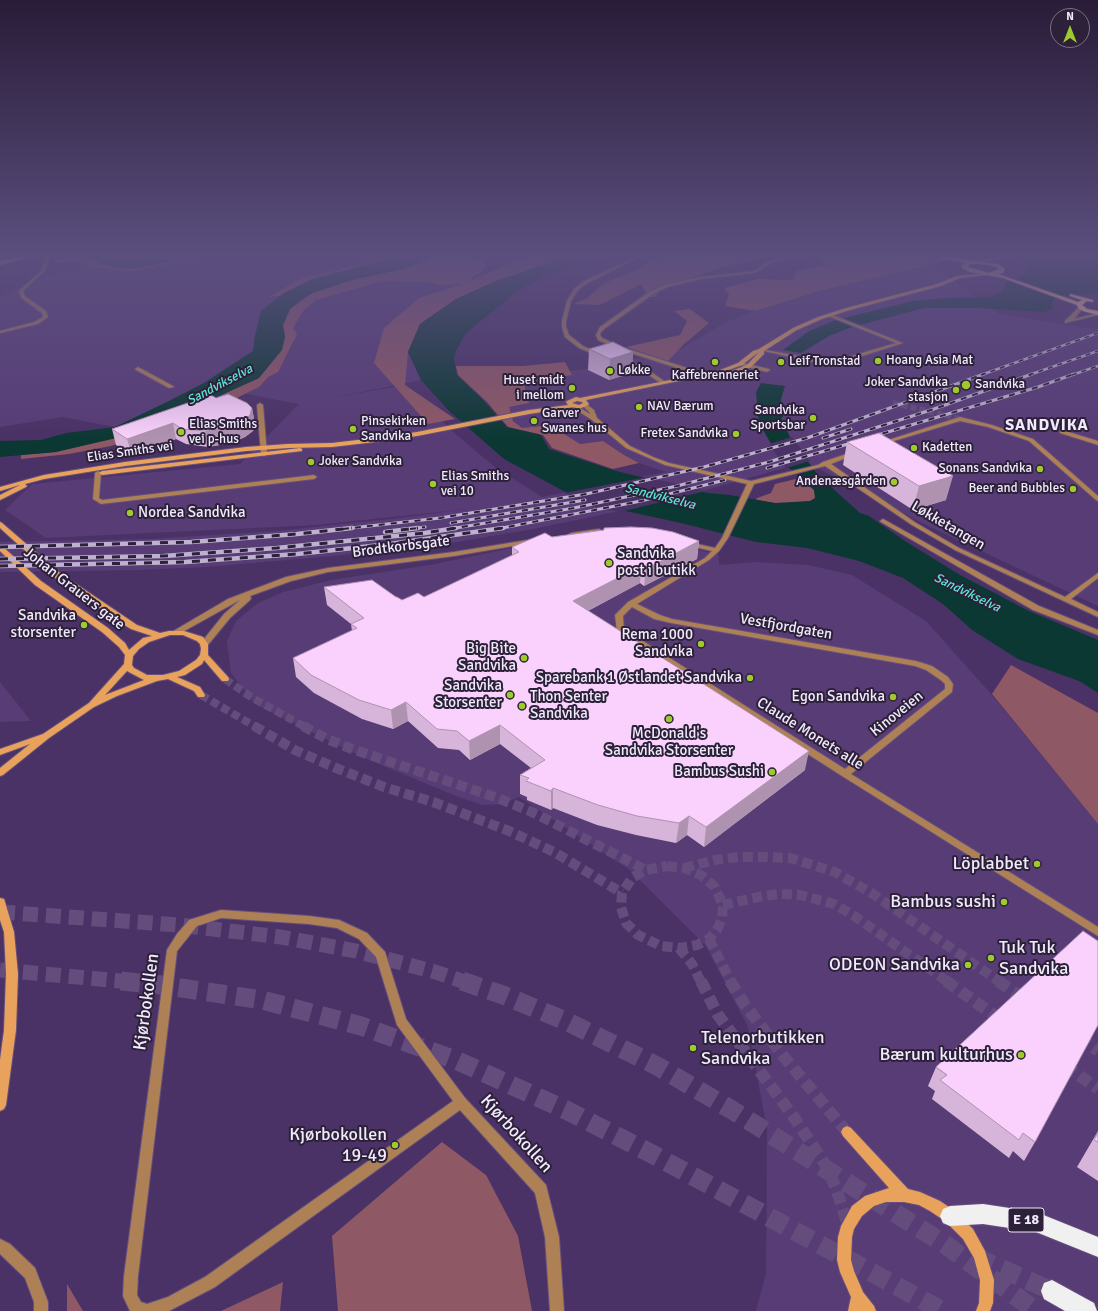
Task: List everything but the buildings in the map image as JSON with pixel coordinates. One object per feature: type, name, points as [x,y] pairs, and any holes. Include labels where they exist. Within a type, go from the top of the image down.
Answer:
[{"type":"highway","name":"E 18","points":[[950,1216],[983,1214],[1036,1222],[1098,1247]]},
{"type":"highway","points":[[1052,1291],[1086,1311]]},
{"type":"main road","points":[[572,405],[580,400],[664,383],[687,381],[721,371],[740,364],[755,352],[761,350],[794,329],[824,317]]},
{"type":"main road","points":[[572,405],[585,404],[687,381],[728,374],[749,366],[762,353],[761,350]]},
{"type":"main road","points":[[580,400],[586,402],[585,404]]},
{"type":"main road","name":"Elias Smiths vei","points":[[0,489],[44,477],[125,464],[392,438],[572,405]]},
{"type":"main road","name":"Elias Smiths vei","points":[[0,498],[34,482],[264,451]]},
{"type":"main road","name":"Johan Grauers gate","points":[[0,524],[57,575],[134,627],[158,635]]},
{"type":"main road","name":"Johan Grauers gate","points":[[0,548],[38,583],[115,639],[129,655]]},
{"type":"main road","points":[[91,705],[128,665],[129,655],[136,647],[146,640],[158,635],[174,633],[193,635],[200,639],[204,644],[204,655],[199,662],[192,668],[170,677],[146,678],[137,675],[128,665]]},
{"type":"main road","points":[[204,655],[225,679]]},
{"type":"main road","points":[[170,677],[197,689],[201,695]]},
{"type":"main road","points":[[0,773],[46,736],[91,705],[157,678]]},
{"type":"main road","points":[[0,752],[46,736]]},
{"type":"main road","points":[[0,902],[9,932],[12,974],[10,1030],[0,1105]]},
{"type":"main road","points":[[847,1132],[904,1195]]},
{"type":"main road","points":[[869,1311],[858,1297],[852,1285],[844,1260],[844,1248],[848,1226],[857,1211],[870,1201],[886,1195],[904,1195],[920,1199],[950,1216],[968,1234],[980,1256],[987,1280],[986,1303],[983,1311]]},
{"type":"main road","points":[[855,1311],[858,1297]]},
{"type":"street","points":[[0,332],[36,323],[46,317]]},
{"type":"street","points":[[565,317],[564,327],[567,336],[581,347],[602,355]]},
{"type":"street","points":[[617,317],[602,328],[598,335],[600,339],[620,348],[704,375]]},
{"type":"street","points":[[761,350],[831,364],[901,343],[837,317]]},
{"type":"street","points":[[1073,317],[1067,322],[1084,317]]},
{"type":"street","points":[[615,359],[639,366],[664,383]]},
{"type":"street","points":[[740,364],[767,370]]},
{"type":"street","points":[[138,369],[169,387]]},
{"type":"street","points":[[585,404],[592,411],[594,419]]},
{"type":"street","points":[[260,405],[264,451]]},
{"type":"street","points":[[572,405],[594,419],[628,447],[651,458],[667,464],[751,483],[822,464],[858,451]]},
{"type":"street","points":[[879,444],[960,419],[1008,431],[1032,440],[1098,499]]},
{"type":"street","points":[[1062,432],[1098,443]]},
{"type":"street","name":"Løkketangen","points":[[822,464],[914,524],[957,549],[1098,615]]},
{"type":"street","name":"Elias Smiths vei","points":[[98,473],[96,499],[102,502],[314,476]]},
{"type":"street","name":"Claude Monets alle","points":[[751,483],[725,538],[717,550],[707,559],[631,604],[619,615],[620,630],[845,774],[1098,932]]},
{"type":"street","points":[[883,521],[1020,597],[1036,608],[1098,633]]},
{"type":"street","points":[[566,535],[589,532],[610,532]]},
{"type":"street","name":"Brodtkorbsgate","points":[[174,633],[231,601],[289,579],[328,570],[454,554],[538,540]]},
{"type":"street","points":[[683,543],[717,550]]},
{"type":"street","points":[[1064,600],[1098,575]]},
{"type":"street","name":"Brodtkorbsgate","points":[[204,644],[227,616],[250,595]]},
{"type":"street","name":"Vestfjordgaten","points":[[631,604],[657,617],[671,621],[916,664],[938,672]]},
{"type":"street","name":"Kinoveien","points":[[845,774],[949,690],[949,684],[938,672]]},
{"type":"street","name":"Kjørbokollen","points":[[145,1311],[136,1307],[130,1296],[132,1268],[172,950],[193,923],[221,914],[309,920],[339,924],[363,936],[381,955],[401,1021],[461,1102],[541,1190],[552,1237],[558,1311]]},
{"type":"street","name":"Kjørbokollen","points":[[148,1311],[170,1304],[210,1282],[461,1102]]},
{"type":"street","points":[[0,1246],[30,1273],[41,1302],[41,1311]]},
{"type":"shaded area","points":[[0,317],[260,317],[253,351],[204,383],[115,427],[63,417],[0,427]]},
{"type":"shaded area","points":[[286,317],[430,317],[420,324],[408,352],[421,380],[332,398],[405,385],[452,431],[496,468],[542,497],[666,472],[639,463],[603,441],[580,444],[550,425],[522,428],[468,383],[593,368],[681,349],[726,322],[739,317],[1019,317],[1094,329],[1098,328],[1098,606],[928,526],[806,462],[663,502],[533,529],[457,542],[334,556],[206,567],[141,570],[0,572],[0,542],[150,539],[277,531],[468,509],[316,525],[46,538],[5,510],[32,484],[240,464],[299,404],[231,391],[259,378]]},
{"type":"shaded area","points":[[286,317],[299,317],[293,328],[297,334],[278,372],[268,377],[259,387],[210,411],[111,446],[69,454],[21,459],[21,455],[56,452],[175,416],[259,378],[285,337],[283,325]]},
{"type":"shaded area","points":[[397,317],[430,317],[420,324],[408,352],[405,385],[455,419],[428,424],[374,363],[384,328]]},
{"type":"shaded area","points":[[682,317],[701,317],[709,323],[683,345],[668,361],[626,347],[680,335],[687,321]]},
{"type":"shaded area","points":[[565,362],[572,375],[524,384],[529,403],[509,407],[513,421],[522,428],[550,425],[580,444],[603,441],[639,463],[613,469],[552,448],[543,435],[508,427],[487,402],[458,375],[456,366],[523,366]]},
{"type":"shaded area","points":[[800,478],[814,490],[816,498],[810,501],[798,503],[775,503],[756,500],[757,498],[771,493],[775,484]]},
{"type":"shaded area","points":[[672,543],[719,555],[719,565],[757,562],[808,565],[852,575],[926,621],[992,695],[1098,824],[1098,1311],[756,1311],[766,1273],[767,1130],[748,1027],[706,946],[630,870],[519,797],[502,804],[483,805],[456,796],[360,756],[255,704],[231,673],[227,641],[236,621],[258,603],[283,592],[331,580],[430,565],[517,547]]},
{"type":"shaded area","points":[[1011,665],[1098,713],[1098,824],[992,694]]},
{"type":"shaded area","points":[[0,682],[31,721],[0,722]]},
{"type":"shaded area","points":[[442,1142],[486,1175],[518,1236],[532,1311],[338,1311],[332,1236]]},
{"type":"shaded area","points":[[283,1282],[280,1311],[221,1311]]},
{"type":"shaded area","points":[[67,1284],[83,1311],[67,1311]]},
{"type":"water","name":"Sandvikselva","points":[[260,317],[286,317],[283,325],[285,337],[282,350],[259,378],[175,416],[121,437],[56,452],[0,457],[0,441],[41,440],[66,433],[115,427],[204,383],[253,351]]},
{"type":"water","name":"Sandvikselva","points":[[430,317],[485,317],[466,333],[456,351],[454,358],[457,375],[485,402],[507,427],[541,435],[549,449],[616,471],[708,493],[730,495],[775,503],[810,501],[815,498],[814,490],[789,468],[770,442],[759,423],[756,392],[761,383],[785,386],[781,399],[783,417],[781,418],[790,437],[818,475],[860,513],[869,516],[905,541],[960,575],[1029,611],[1098,640],[1098,693],[1079,681],[1018,659],[972,630],[943,604],[903,578],[859,561],[807,548],[756,542],[681,523],[584,502],[504,459],[449,411],[421,380],[408,352],[420,324]]},
{"type":"water","points":[[847,317],[889,317],[852,327],[829,336],[801,353],[783,350],[809,331],[836,320]]},
{"type":"pier","points":[[792,437],[810,461],[786,468],[769,444]]},
{"type":"pier","points":[[647,477],[706,491],[620,512],[583,504],[564,493]]},
{"type":"tunnel","points":[[893,403],[960,419]]},
{"type":"tunnel","points":[[225,679],[251,697],[305,727]]},
{"type":"tunnel","points":[[201,695],[256,727]]},
{"type":"tunnel","points":[[254,726],[295,750],[336,768],[384,787],[433,802],[509,831],[554,852],[622,893]]},
{"type":"tunnel","points":[[303,726],[327,739],[352,749],[495,797],[532,812],[646,870]]},
{"type":"tunnel","points":[[684,868],[715,860],[739,857],[764,857],[790,858],[835,872],[873,894],[1000,982]]},
{"type":"tunnel","points":[[646,870],[667,866],[684,868]]},
{"type":"tunnel","points":[[684,868],[701,875],[714,886],[723,905]]},
{"type":"tunnel","points":[[622,893],[632,878],[646,870]]},
{"type":"tunnel","points":[[622,893],[621,907],[626,923],[638,935],[661,946],[679,948]]},
{"type":"tunnel","points":[[723,905],[763,896],[781,894],[800,895],[834,904],[853,915],[948,982]]},
{"type":"tunnel","points":[[709,939],[717,930],[722,919],[723,905]]},
{"type":"tunnel","points":[[0,912],[179,925],[281,937],[356,951],[432,971],[462,981]]},
{"type":"tunnel","points":[[679,948],[697,945],[709,939]]},
{"type":"tunnel","points":[[709,939],[731,982]]},
{"type":"tunnel","points":[[679,948],[692,964],[701,982]]},
{"type":"tunnel","points":[[0,970],[121,981]]},
{"type":"tunnel","points":[[121,981],[132,982]]},
{"type":"tunnel","points":[[121,981],[161,985],[262,1000],[361,1026],[458,1061],[566,1110],[654,1155],[943,1311]]},
{"type":"tunnel","points":[[462,981],[503,995],[568,1022],[657,1066],[732,1110],[946,1245],[1036,1311]]},
{"type":"tunnel","points":[[701,981],[718,1015],[793,1116],[825,1164],[836,1188],[848,1226]]},
{"type":"tunnel","points":[[730,981],[745,1005],[784,1057],[847,1132]]},
{"type":"tunnel","points":[[946,981],[1001,1020]]},
{"type":"tunnel","points":[[998,981],[1024,999]]},
{"type":"tunnel","points":[[1079,1037],[1098,1051]]},
{"type":"tunnel","points":[[1065,1065],[1098,1089]]},
{"type":"tunnel","points":[[975,1257],[1052,1291]]},
{"type":"railway","points":[[981,375],[1098,333]]},
{"type":"railway","points":[[1029,375],[1098,351]]},
{"type":"railway","points":[[1072,375],[1098,366]]},
{"type":"railway","points":[[347,529],[440,518],[586,494],[704,467],[807,438],[984,374]]},
{"type":"railway","points":[[454,528],[574,508],[677,486],[769,462],[934,409],[1032,374]]},
{"type":"railway","points":[[871,437],[1038,387],[1074,374]]},
{"type":"railway","points":[[823,438],[851,429]]},
{"type":"railway","points":[[767,468],[858,441]]},
{"type":"railway","points":[[500,528],[641,501],[725,480]]},
{"type":"railway","points":[[451,523],[585,500]]},
{"type":"railway","points":[[412,529],[425,527]]},
{"type":"railway","points":[[347,529],[352,528]]},
{"type":"railway","points":[[412,529],[418,528]]},
{"type":"railway","points":[[0,559],[164,556],[277,548],[425,533],[454,528]]},
{"type":"railway","points":[[450,529],[454,528]]},
{"type":"railway","points":[[0,566],[185,562],[297,554],[390,544],[500,528]]},
{"type":"railway","points":[[343,529],[347,529]]},
{"type":"railway","points":[[0,547],[191,542],[347,529]]},
{"type":"railway","points":[[385,532],[412,529]]},
{"type":"place","name":"Hoang Asia Mat","points":[[878,361]]},
{"type":"place","name":"Kaffebrenneriet","points":[[715,362]]},
{"type":"place","name":"Leif Tronstad","points":[[781,362]]},
{"type":"place","name":"Løkke","points":[[610,371]]},
{"type":"place","name":"Sandvika","points":[[966,385]]},
{"type":"place","name":"Huset midt i mellom","points":[[572,388]]},
{"type":"place","name":"Joker Sandvika stasjon","points":[[956,390]]},
{"type":"place","name":"NAV Bærum","points":[[639,407]]},
{"type":"place","name":"Sandvika Sportsbar","points":[[813,418]]},
{"type":"place","name":"Garver Swanes hus","points":[[534,421]]},
{"type":"place","name":"Pinsekirken Sandvika","points":[[353,429]]},
{"type":"place","name":"Elias Smiths vei p-hus","points":[[181,432]]},
{"type":"place","name":"Fretex Sandvika","points":[[736,434]]},
{"type":"place","name":"Kadetten","points":[[914,448]]},
{"type":"place","name":"Joker Sandvika","points":[[311,462]]},
{"type":"place","name":"Sonans Sandvika","points":[[1040,469]]},
{"type":"place","name":"Andenæsgården","points":[[894,482]]},
{"type":"place","name":"Elias Smiths vei 10","points":[[433,484]]},
{"type":"place","name":"Beer and Bubbles","points":[[1073,489]]},
{"type":"place","name":"Nordea Sandvika","points":[[130,513]]},
{"type":"place","name":"Sandvika post i butikk","points":[[609,563]]},
{"type":"place","name":"Sandvika storsenter","points":[[84,625]]},
{"type":"place","name":"Rema 1000 Sandvika","points":[[701,644]]},
{"type":"place","name":"Big Bite Sandvika","points":[[524,658]]},
{"type":"place","name":"Sparebank 1 Østlandet Sandvika","points":[[750,678]]},
{"type":"place","name":"Sandvika Storsenter","points":[[510,695]]},
{"type":"place","name":"Egon Sandvika","points":[[893,697]]},
{"type":"place","name":"Thon Senter Sandvika","points":[[522,706]]},
{"type":"place","name":"McDonald's Sandvika Storsenter","points":[[669,719]]},
{"type":"place","name":"Bambus Sushi","points":[[772,772]]},
{"type":"place","name":"Löplabbet","points":[[1037,864]]},
{"type":"place","name":"Bambus sushi","points":[[1004,902]]},
{"type":"place","name":"Tuk Tuk Sandvika","points":[[991,958]]},
{"type":"place","name":"ODEON Sandvika","points":[[968,965]]},
{"type":"place","name":"Telenorbutikken Sandvika","points":[[693,1048]]},
{"type":"place","name":"Bærum kulturhus","points":[[1021,1055]]},
{"type":"place","name":"Kjørbokollen 19-49","points":[[395,1145]]},
{"type":"district","name":"SANDVIKA","points":[[1047,426]]}]
